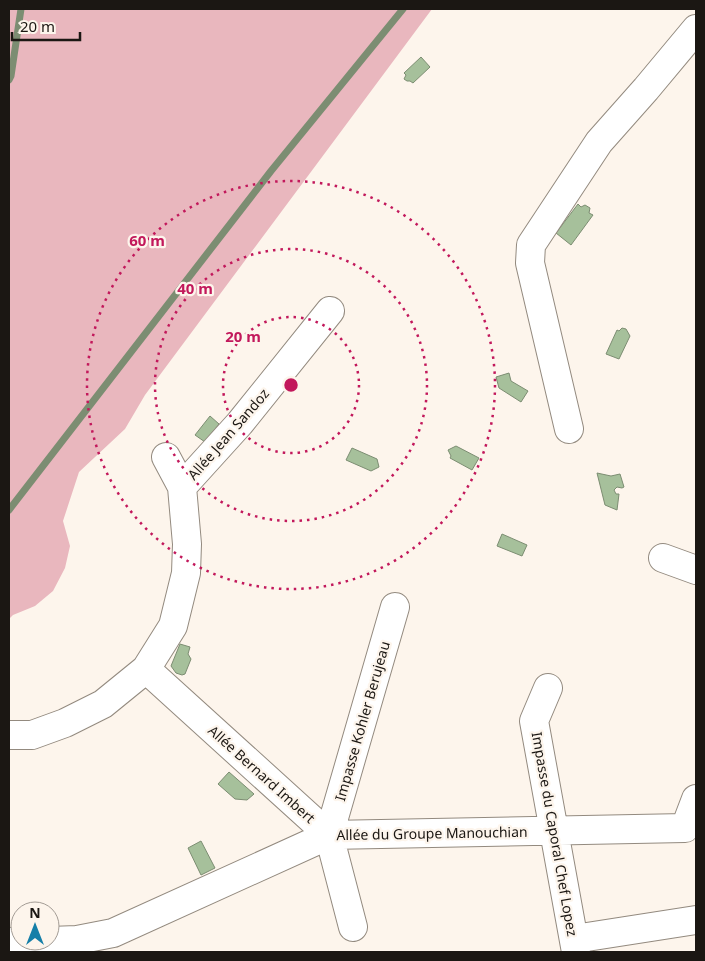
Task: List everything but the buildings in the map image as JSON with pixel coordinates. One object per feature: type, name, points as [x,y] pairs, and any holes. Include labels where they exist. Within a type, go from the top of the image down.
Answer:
[{"type":"street","points":[[569,429],[530,262],[531,245],[599,142],[696,29]]},
{"type":"street","name":"Allée Jean Sandoz","points":[[182,486],[240,423],[330,311]]},
{"type":"street","name":"Allée Jean Sandoz","points":[[9,735],[32,735],[65,723],[103,704],[146,669],[173,626],[186,573],[188,544],[182,486],[166,457]]},
{"type":"street","points":[[663,558],[696,570]]},
{"type":"street","name":"Impasse Kohler Berujeau","points":[[329,835],[395,607]]},
{"type":"street","name":"Allée Bernard Imbert","points":[[146,669],[329,835]]},
{"type":"street","name":"Impasse du Caporal Chef Lopez","points":[[548,688],[534,721],[575,946]]},
{"type":"street","name":"Allée du Groupe Manouchian","points":[[60,942],[79,946],[113,933],[329,835],[685,828],[696,799]]},
{"type":"street","points":[[329,835],[353,927]]},
{"type":"street","points":[[575,946],[696,920]]},
{"type":"shaded area","points":[[9,9],[432,9],[145,395],[125,429],[79,472],[63,521],[70,546],[65,568],[53,591],[35,606],[13,615],[9,619]]},
{"type":"shaded area","points":[[421,57],[430,67],[413,83],[404,79],[406,75],[404,73]]},
{"type":"shaded area","points":[[578,204],[581,207],[585,205],[590,208],[589,213],[593,215],[571,245],[556,233]]},
{"type":"shaded area","points":[[622,328],[626,329],[630,336],[619,359],[606,354],[617,330],[619,331]]},
{"type":"shaded area","points":[[509,373],[511,381],[528,391],[521,402],[499,388],[496,377]]},
{"type":"shaded area","points":[[210,416],[219,424],[205,442],[195,435]]},
{"type":"shaded area","points":[[456,446],[479,458],[472,470],[450,458],[448,450]]},
{"type":"shaded area","points":[[352,448],[377,459],[379,467],[371,471],[346,460]]},
{"type":"shaded area","points":[[597,473],[611,476],[620,474],[624,487],[617,487],[614,490],[616,494],[619,494],[617,510],[605,505]]},
{"type":"shaded area","points":[[502,534],[527,545],[522,556],[497,546]]},
{"type":"shaded area","points":[[180,644],[190,647],[188,654],[191,659],[185,674],[182,675],[176,673],[171,666]]},
{"type":"shaded area","points":[[229,772],[254,794],[247,800],[235,799],[218,784]]},
{"type":"shaded area","points":[[201,841],[215,868],[201,875],[188,848]]},
{"type":"waterway","points":[[9,80],[21,9]]},
{"type":"waterway","points":[[9,510],[271,171],[403,9]]}]
